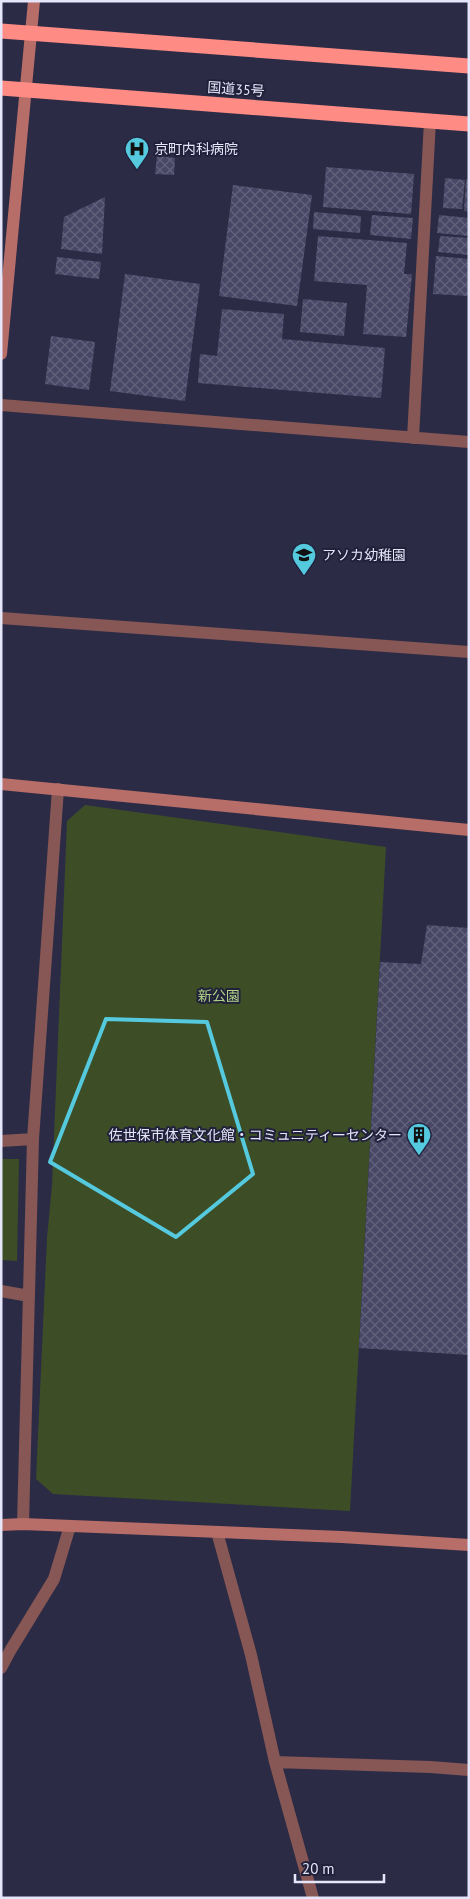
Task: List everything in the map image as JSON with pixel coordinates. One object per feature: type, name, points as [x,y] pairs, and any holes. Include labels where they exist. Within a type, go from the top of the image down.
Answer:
[{"type":"highway","points":[[1,31],[469,66]]},
{"type":"highway","name":"国道35号","points":[[1,88],[469,124]]},
{"type":"street","points":[[1,354],[34,1]]},
{"type":"street","points":[[413,438],[430,120]]},
{"type":"street","points":[[1,405],[469,442]]},
{"type":"street","points":[[1,618],[469,652]]},
{"type":"street","points":[[1,784],[469,830]]},
{"type":"street","points":[[23,1524],[33,1139],[58,789]]},
{"type":"street","points":[[1,1141],[33,1139]]},
{"type":"street","points":[[1,1291],[29,1296]]},
{"type":"street","points":[[1,1525],[23,1524],[342,1537],[469,1545]]},
{"type":"street","points":[[1,1668],[54,1579],[70,1526]]},
{"type":"street","points":[[217,1532],[251,1655],[275,1762],[313,1898]]},
{"type":"street","points":[[275,1762],[469,1770]]},
{"type":"highlighted area","points":[[106,1019],[207,1022],[253,1174],[176,1237],[50,1162]]},
{"type":"green space","name":"新公園","points":[[85,805],[386,847],[350,1511],[53,1494],[36,1479],[47,1238],[52,1185],[67,821]]},
{"type":"green space","points":[[1,1159],[19,1159],[17,1261],[1,1260]]},
{"type":"building","points":[[157,156],[175,158],[174,175],[155,174]]},
{"type":"building","points":[[326,167],[414,174],[411,214],[323,207]]},
{"type":"building","points":[[445,178],[465,180],[462,209],[443,208]]},
{"type":"building","points":[[466,179],[469,179],[469,212],[464,211]]},
{"type":"building","points":[[233,185],[312,195],[297,306],[219,296]]},
{"type":"building","points":[[105,197],[102,254],[61,249],[64,217]]},
{"type":"building","points":[[314,212],[361,216],[360,233],[313,229]]},
{"type":"building","points":[[372,215],[413,218],[411,239],[370,235]]},
{"type":"building","points":[[439,215],[469,218],[469,236],[437,233]]},
{"type":"building","points":[[318,236],[407,243],[404,274],[412,274],[406,337],[363,334],[367,285],[314,281]]},
{"type":"building","points":[[440,236],[469,238],[469,255],[438,252]]},
{"type":"building","points":[[436,256],[469,259],[469,296],[433,294]]},
{"type":"building","points":[[57,257],[101,262],[99,279],[55,274]]},
{"type":"building","points":[[125,274],[200,284],[185,401],[110,391]]},
{"type":"building","points":[[303,299],[347,303],[344,336],[300,332]]},
{"type":"building","points":[[222,309],[284,314],[282,339],[385,348],[381,398],[198,383],[200,354],[217,356]]},
{"type":"building","points":[[51,336],[95,342],[89,390],[45,384]]},
{"type":"building","name":"佐世保市体育文化館・コミュニティーセンター","points":[[427,925],[469,928],[469,1355],[359,1348],[380,962],[421,964]]},
{"type":"place","name":"京町内科病院","points":[[137,170]]},
{"type":"place","name":"アソカ幼稚園","points":[[304,576]]},
{"type":"place","name":"佐世保市体育文化館・コミュニティーセンター","points":[[419,1156]]}]
